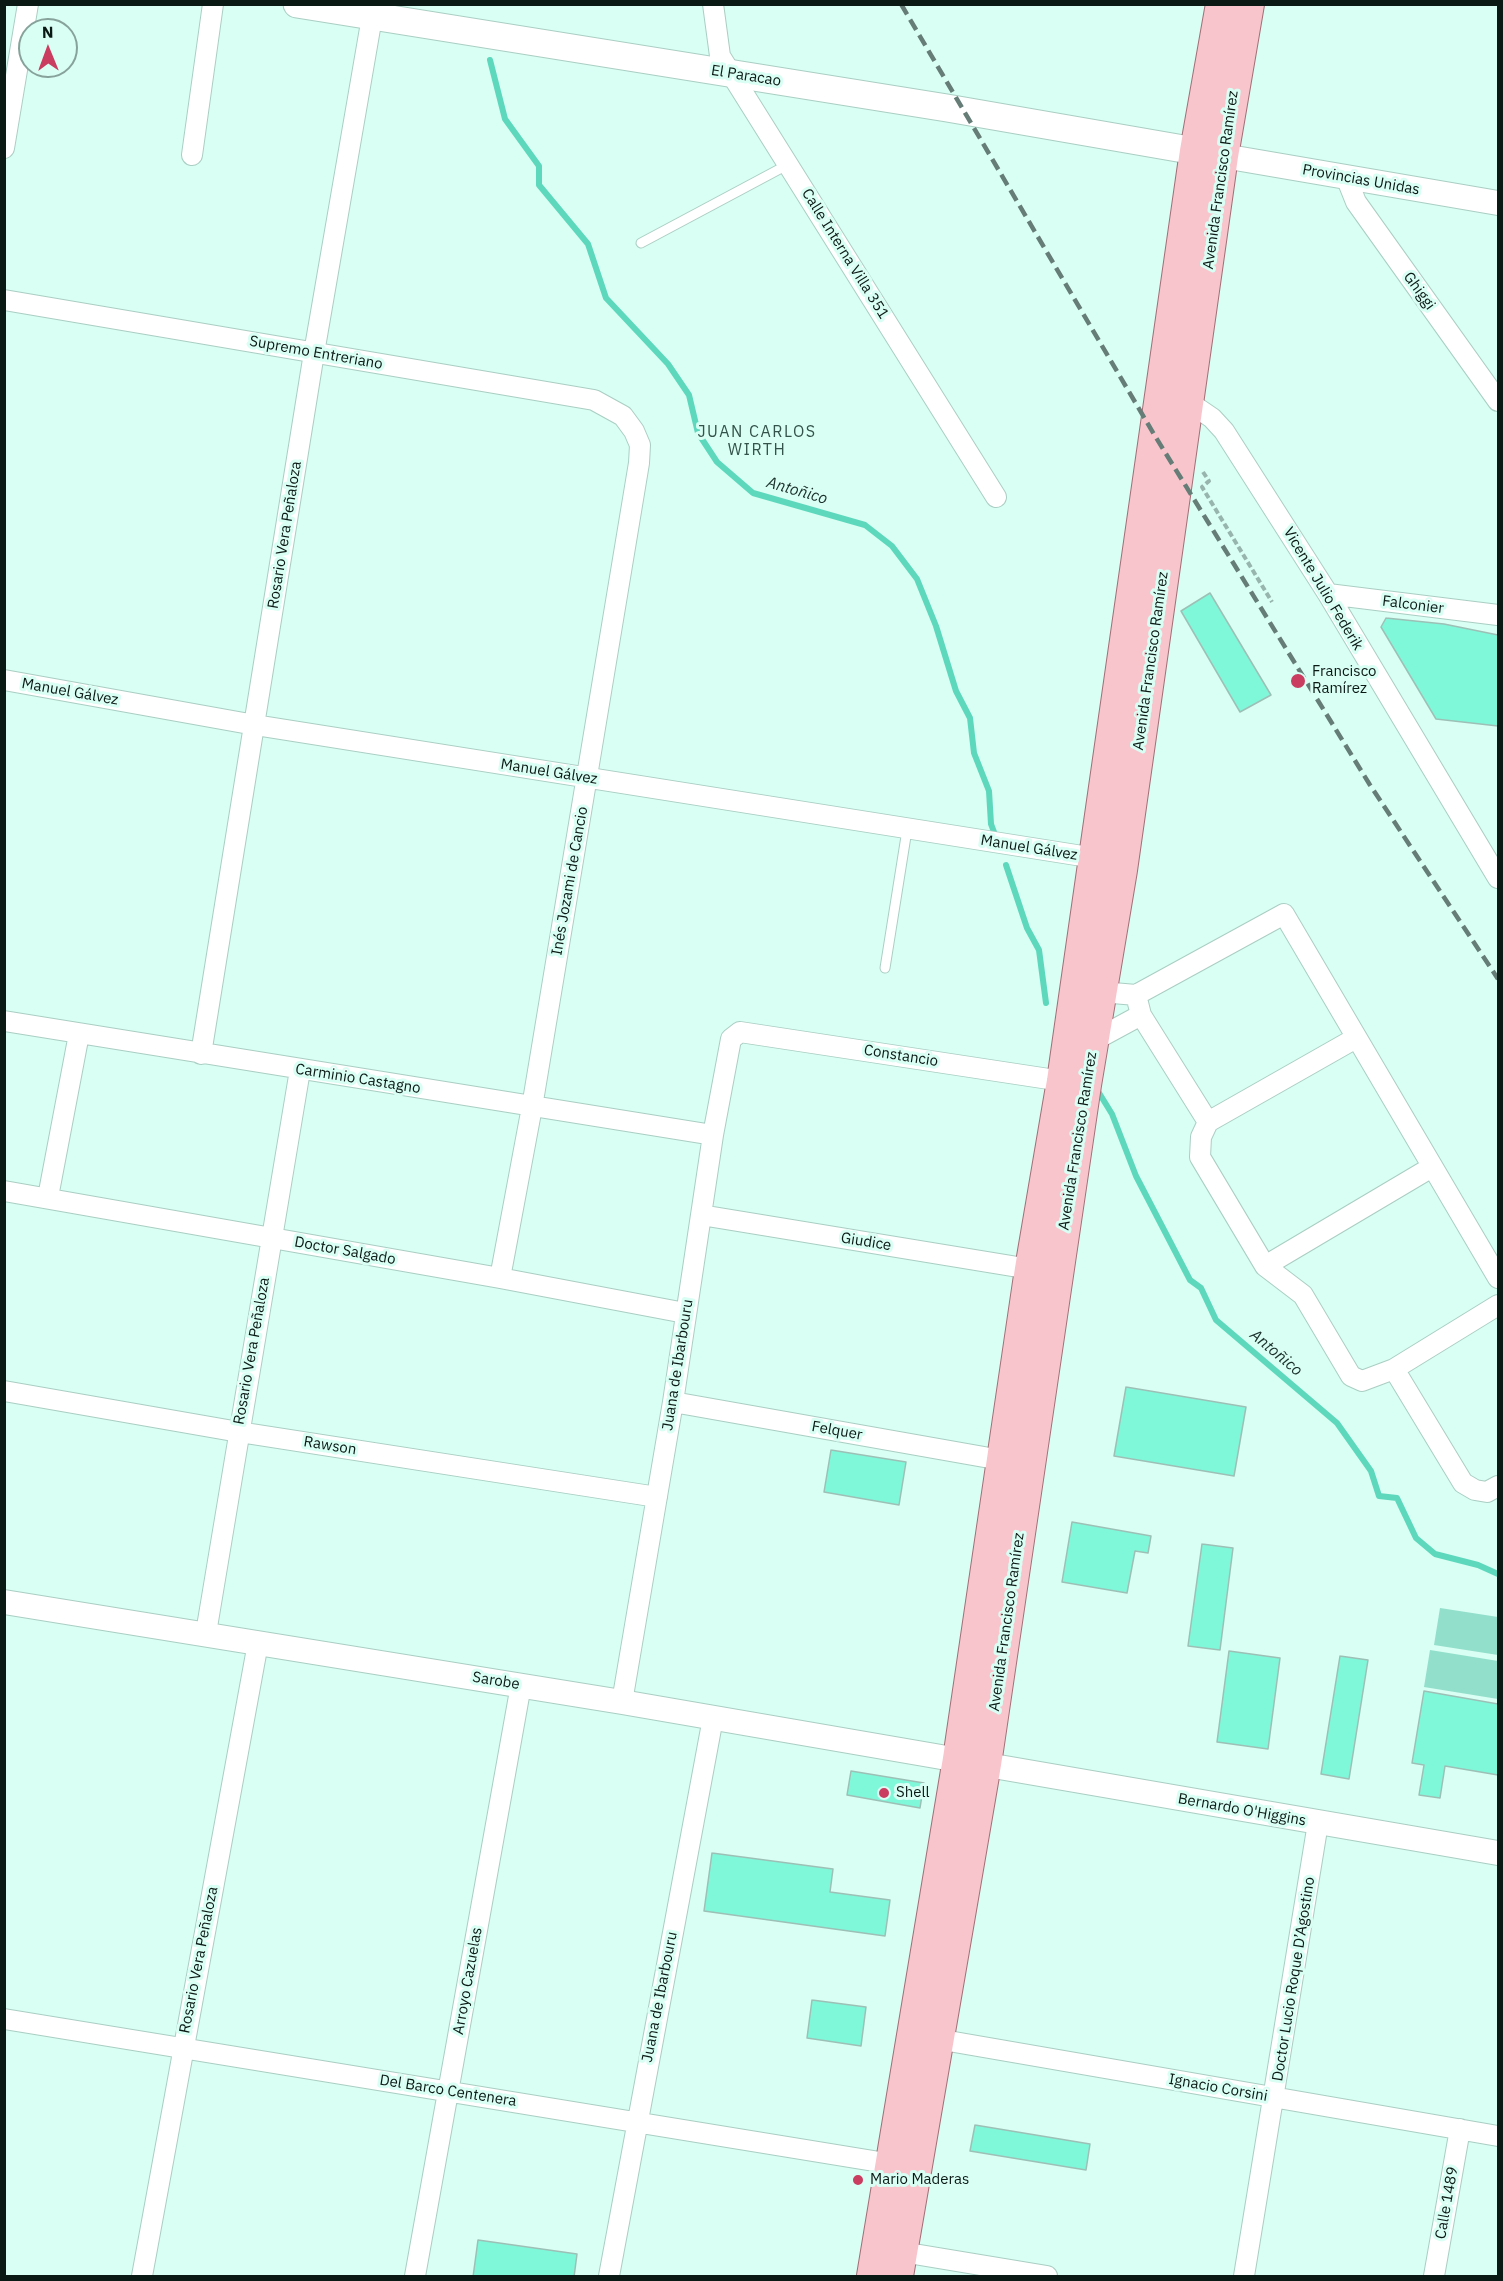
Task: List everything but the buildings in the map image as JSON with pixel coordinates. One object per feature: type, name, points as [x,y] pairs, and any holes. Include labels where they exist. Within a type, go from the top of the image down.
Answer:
[{"type":"main road","name":"El Paracao","points":[[297,4],[1209,153]]},
{"type":"main road","name":"Avenida Francisco Ramírez","points":[[872,2277],[892,2164],[972,1761],[1122,870],[1190,403],[1221,4]]},
{"type":"main road","name":"Avenida Francisco Ramírez","points":[[900,2264],[937,2039],[972,1761],[1002,1460],[1030,1269],[1062,1081],[1095,858],[1209,153],[1249,4]]},
{"type":"street","points":[[4,148],[28,4]]},
{"type":"street","points":[[192,155],[213,4]]},
{"type":"street","name":"Calle Interna Villa 351","points":[[713,4],[720,56],[734,74],[996,497]]},
{"type":"street","name":"Rosario Vera Peñaloza","points":[[201,1054],[314,353],[372,17]]},
{"type":"street","name":"Provincias Unidas","points":[[1209,153],[1498,203]]},
{"type":"street","name":"Ghiggi","points":[[1346,177],[1356,202],[1498,401]]},
{"type":"street","name":"Supremo Entreriano","points":[[4,300],[594,400],[624,416]]},
{"type":"street","name":"Vicente Julio Federik","points":[[1190,403],[1212,417],[1224,431],[1328,594],[1498,878]]},
{"type":"street","name":"Inés Jozami de Cancio","points":[[500,1278],[532,1107],[639,463],[640,445],[624,416]]},
{"type":"street","name":"Falconier","points":[[1328,594],[1498,615]]},
{"type":"street","name":"Manuel Gálvez","points":[[4,680],[255,725],[1095,858]]},
{"type":"street","points":[[1101,992],[1136,994],[1284,914],[1498,1278]]},
{"type":"street","points":[[1136,994],[1141,1015],[1208,1122]]},
{"type":"street","points":[[1093,1041],[1141,1015]]},
{"type":"street","name":"Carminio Castagno","points":[[4,1021],[713,1135]]},
{"type":"street","name":"Constancio","points":[[740,1032],[1062,1081]]},
{"type":"street","name":"Juana de Ibarbouru","points":[[622,1702],[673,1402],[713,1135],[731,1039],[740,1032]]},
{"type":"street","points":[[48,1197],[80,1035]]},
{"type":"street","points":[[1356,1038],[1208,1122],[1201,1137],[1200,1157],[1264,1266],[1304,1295],[1351,1376],[1362,1381],[1394,1369],[1498,1305]]},
{"type":"street","name":"Rosario Vera Peñaloza","points":[[206,1633],[300,1070]]},
{"type":"street","points":[[1264,1266],[1432,1167]]},
{"type":"street","name":"Doctor Salgado","points":[[4,1191],[48,1197],[685,1313]]},
{"type":"street","name":"Giudice","points":[[701,1215],[1030,1269]]},
{"type":"street","points":[[1394,1369],[1463,1483],[1475,1490],[1487,1492],[1498,1486]]},
{"type":"street","name":"Rawson","points":[[4,1391],[238,1432],[657,1497]]},
{"type":"street","name":"Felquer","points":[[673,1402],[1002,1460]]},
{"type":"street","name":"Sarobe","points":[[4,1602],[206,1633],[972,1761]]},
{"type":"street","name":"Rosario Vera Peñaloza","points":[[142,2277],[258,1643]]},
{"type":"street","name":"Arroyo Cazuelas","points":[[415,2277],[521,1685]]},
{"type":"street","name":"Juana de Ibarbouru","points":[[609,2277],[712,1718]]},
{"type":"street","name":"Bernardo O'Higgins","points":[[972,1761],[1498,1853]]},
{"type":"street","name":"Doctor Lucio Roque D’Agostino","points":[[1244,2277],[1275,2098],[1318,1823]]},
{"type":"street","name":"Del Barco Centenera","points":[[4,2019],[892,2164]]},
{"type":"street","name":"Ignacio Corsini","points":[[937,2039],[1498,2136]]},
{"type":"street","name":"Calle 1489","points":[[1434,2277],[1460,2129]]},
{"type":"street","points":[[900,2264],[1047,2277]]},
{"type":"lane","points":[[641,243],[789,164]]},
{"type":"lane","points":[[885,968],[908,830]]},
{"type":"path","points":[[1184,437],[1209,482],[1202,487],[1272,602]]},
{"type":"green space","points":[[1440,1608],[1498,1617],[1498,1655],[1434,1645]]},
{"type":"green space","points":[[1430,1650],[1498,1661],[1498,1699],[1424,1687]]},
{"type":"waterway","name":"Antoñico","points":[[490,60],[505,119],[539,166],[539,185],[588,244],[606,298],[668,364],[689,395],[698,433],[717,462],[753,493],[865,525],[892,546],[917,579],[936,626],[956,691],[970,718],[974,753],[989,791],[991,824],[994,832]]},
{"type":"waterway","name":"Antoñico","points":[[1006,865],[1027,928],[1039,950],[1046,1003]]},
{"type":"waterway","name":"Antoñico","points":[[1096,1088],[1112,1114],[1136,1176],[1190,1280],[1201,1288],[1216,1320],[1337,1423],[1371,1471],[1379,1496],[1397,1498],[1416,1538],[1435,1554],[1478,1565],[1498,1574]]},
{"type":"railway","points":[[901,4],[1155,436],[1370,785],[1498,979]]},
{"type":"place","name":"Francisco Ramírez","points":[[1298,681]]},
{"type":"place","name":"Shell","points":[[884,1793]]},
{"type":"place","name":"Mario Maderas","points":[[858,2180]]},
{"type":"district","name":"JUAN CARLOS WIRTH","points":[[757,441]]}]
